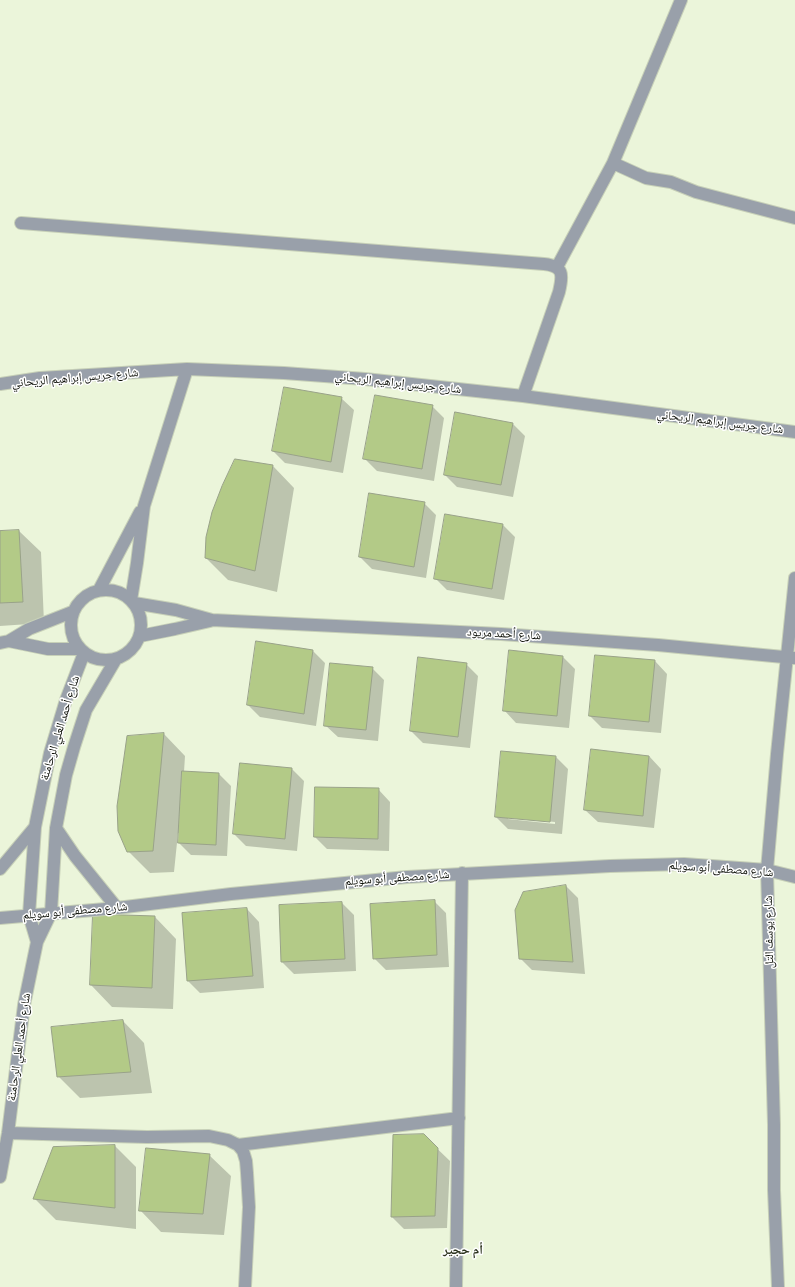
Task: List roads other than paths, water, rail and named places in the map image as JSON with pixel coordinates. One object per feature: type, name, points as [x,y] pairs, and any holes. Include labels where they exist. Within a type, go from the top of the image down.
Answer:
[{"type":"street","points":[[557,268],[613,163],[681,0]]},
{"type":"street","points":[[613,163],[646,178],[671,182],[696,192],[795,218]]},
{"type":"street","points":[[21,223],[552,265],[560,271],[561,282],[559,292],[523,396]]},
{"type":"street","points":[[132,601],[144,506],[187,369]]},
{"type":"street","name":"شارع جريس إبراهيم الريحاني","points":[[0,384],[40,378],[187,369],[284,373],[365,379],[523,396],[795,432]]},
{"type":"street","points":[[99,590],[144,506]]},
{"type":"street","name":"شارع يوسف التل","points":[[778,1287],[774,1190],[774,1125],[767,870],[777,754],[791,658],[795,578]]},
{"type":"street","points":[[4,642],[72,612],[83,598],[90,593],[99,590],[113,590],[119,592],[132,601],[138,610],[141,619],[140,636],[127,654],[116,659],[99,660],[91,658],[82,651],[72,636],[70,628],[72,612]]},
{"type":"street","name":"شارع أحمد مريود","points":[[132,601],[176,610],[212,620],[501,634],[658,645],[791,658]]},
{"type":"street","name":"شارع أحمد مريود","points":[[140,636],[212,620]]},
{"type":"street","points":[[4,642],[48,649],[82,651]]},
{"type":"street","name":"شارع أحمد العلي الرحامنة","points":[[36,942],[29,915],[35,827],[50,753],[82,651]]},
{"type":"street","name":"شارع أحمد العلي الرحامنة","points":[[0,1177],[8,1133],[24,1005],[36,942],[51,913],[56,828],[66,775],[86,710],[116,659]]},
{"type":"street","name":"شارع أحمد العلي الرحامنة","points":[[0,869],[35,827]]},
{"type":"street","points":[[56,828],[75,856],[117,908]]},
{"type":"street","name":"شارع مصطفى أبو سويلم","points":[[0,918],[117,908],[339,882],[462,873],[684,864],[767,870],[795,878]]},
{"type":"street","points":[[456,1287],[462,873]]},
{"type":"street","points":[[8,1133],[147,1137],[210,1136],[228,1140],[238,1145],[459,1118]]},
{"type":"street","points":[[238,1145],[244,1156],[248,1173],[249,1207],[245,1287]]},
{"type":"district","name":"أم حجير","points":[[463,1250]]}]
